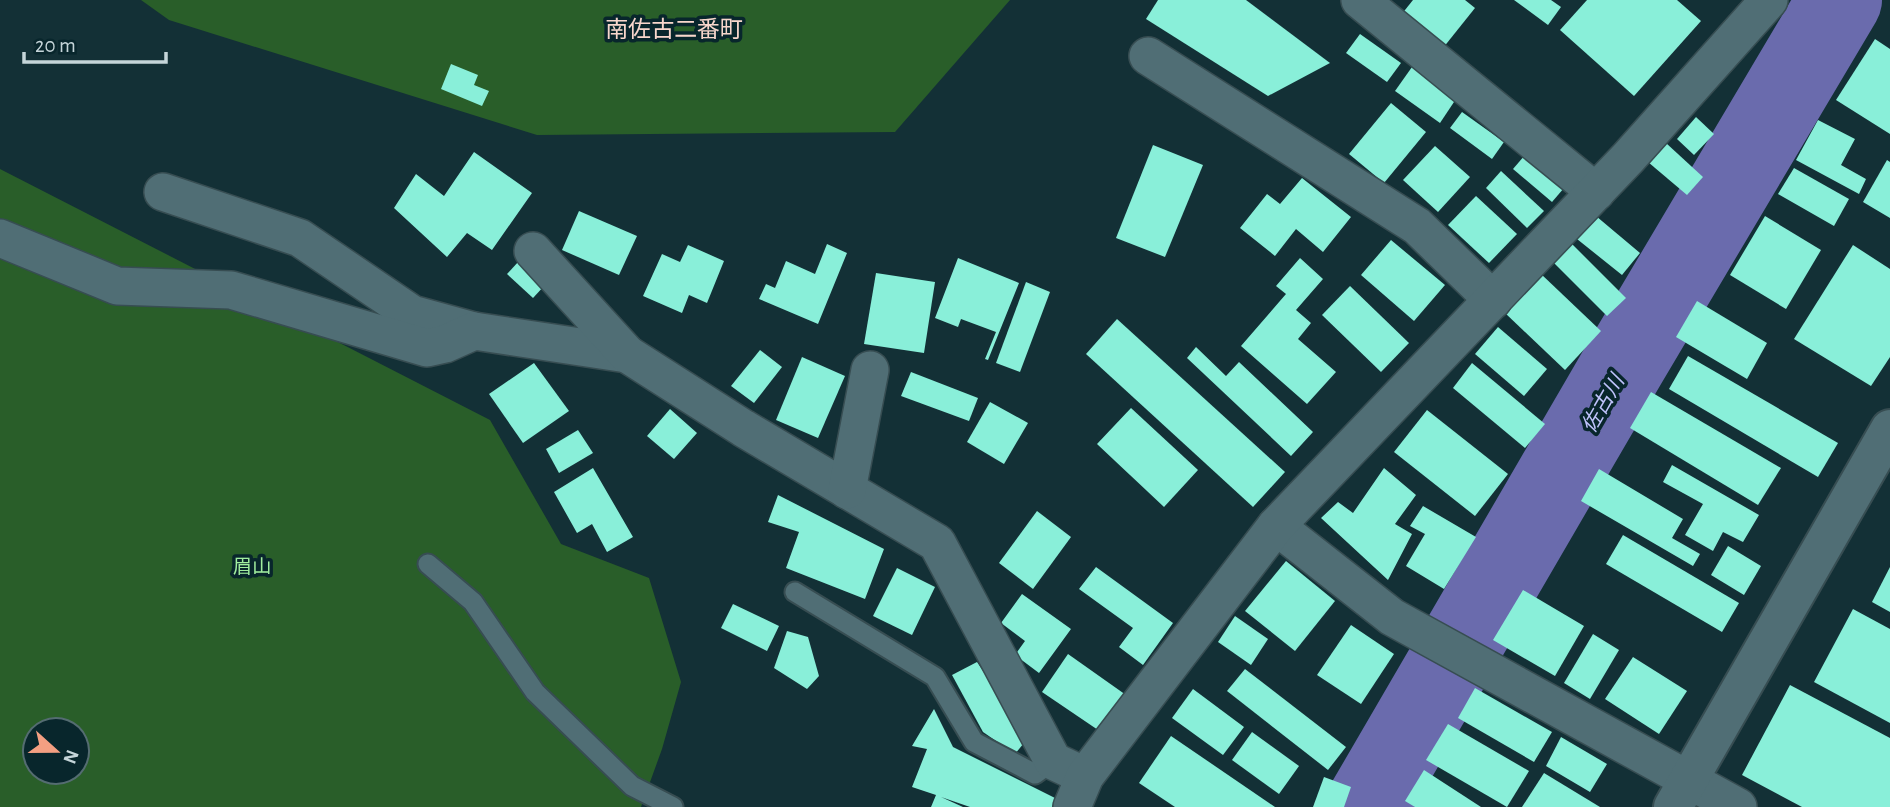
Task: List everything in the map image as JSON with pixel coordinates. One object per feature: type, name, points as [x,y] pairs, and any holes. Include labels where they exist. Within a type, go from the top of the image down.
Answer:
[{"type":"street","points":[[1360,0],[1596,192]]},
{"type":"street","points":[[533,251],[627,354],[743,428],[937,543],[1070,781],[1276,526],[1628,158],[1769,0]]},
{"type":"street","points":[[1149,56],[1417,226],[1493,300]]},
{"type":"street","points":[[163,192],[300,238],[412,314],[474,331],[627,354]]},
{"type":"street","points":[[0,238],[117,286],[231,290],[427,348],[445,344],[474,331]]},
{"type":"street","points":[[847,490],[870,370]]},
{"type":"street","points":[[1681,793],[1890,429]]},
{"type":"street","points":[[1276,526],[1392,617],[1481,666],[1681,793],[1738,807]]},
{"type":"lane","points":[[428,564],[473,602],[535,692],[632,786],[673,807]]},
{"type":"lane","points":[[795,593],[935,677],[974,742],[1035,774],[1070,781]]},
{"type":"green space","points":[[141,0],[1010,0],[895,132],[537,135],[169,20]]},
{"type":"green space","name":"眉山","points":[[0,169],[490,420],[561,544],[649,578],[681,682],[662,749],[641,807],[0,807]]},
{"type":"building","points":[[1158,0],[1246,0],[1330,63],[1268,96],[1146,19]]},
{"type":"building","points":[[1413,0],[1465,0],[1475,8],[1443,48],[1401,15]]},
{"type":"building","points":[[1514,0],[1551,0],[1561,7],[1548,25]]},
{"type":"building","points":[[1587,0],[1677,0],[1701,21],[1634,96],[1560,30]]},
{"type":"building","points":[[1360,34],[1401,63],[1387,82],[1346,53]]},
{"type":"building","points":[[1875,39],[1890,49],[1890,134],[1836,100]]},
{"type":"building","points":[[451,64],[478,75],[474,85],[489,91],[482,106],[441,89]]},
{"type":"building","points":[[1412,67],[1456,99],[1440,123],[1395,91]]},
{"type":"building","points":[[1391,103],[1426,132],[1384,183],[1349,154]]},
{"type":"building","points":[[1462,112],[1504,142],[1492,159],[1450,128]]},
{"type":"building","points":[[1696,117],[1714,134],[1694,155],[1677,139]]},
{"type":"building","points":[[1818,120],[1855,139],[1841,165],[1866,179],[1859,194],[1796,160]]},
{"type":"building","points":[[1666,143],[1703,177],[1687,195],[1648,162]]},
{"type":"building","points":[[1153,145],[1203,165],[1165,257],[1116,238]]},
{"type":"building","points":[[1435,146],[1470,177],[1438,212],[1403,180]]},
{"type":"building","points":[[474,152],[532,193],[492,250],[467,233],[447,257],[394,208],[416,174],[444,196]]},
{"type":"building","points":[[1525,155],[1564,188],[1552,202],[1513,169]]},
{"type":"building","points":[[1887,160],[1890,162],[1890,218],[1863,202]]},
{"type":"building","points":[[1794,168],[1849,199],[1834,226],[1778,194]]},
{"type":"building","points":[[1501,171],[1544,211],[1527,228],[1486,188]]},
{"type":"building","points":[[1302,178],[1351,217],[1323,252],[1296,229],[1275,256],[1240,228],[1267,194],[1280,204]]},
{"type":"building","points":[[1476,196],[1517,234],[1489,263],[1448,225]]},
{"type":"building","points":[[579,211],[637,236],[619,275],[562,250]]},
{"type":"building","points":[[1596,216],[1640,253],[1622,275],[1577,239]]},
{"type":"building","points":[[1765,216],[1821,250],[1786,309],[1730,275]]},
{"type":"building","points":[[1391,240],[1445,285],[1414,321],[1361,275]]},
{"type":"building","points":[[1570,242],[1626,298],[1607,316],[1552,261]]},
{"type":"building","points":[[827,244],[847,253],[818,324],[759,299],[766,284],[775,288],[786,261],[815,274]]},
{"type":"building","points":[[688,245],[724,261],[707,303],[689,295],[682,313],[643,296],[662,254],[680,262]]},
{"type":"building","points":[[1853,245],[1890,269],[1890,357],[1871,386],[1794,339]]},
{"type":"building","points":[[958,258],[1019,283],[988,360],[985,359],[996,332],[961,319],[958,327],[935,318]]},
{"type":"building","points":[[1300,258],[1323,279],[1296,310],[1311,323],[1298,339],[1336,372],[1307,404],[1241,346],[1286,294],[1276,286]]},
{"type":"building","points":[[519,261],[545,285],[533,298],[507,274]]},
{"type":"building","points":[[876,273],[935,282],[924,353],[864,344]]},
{"type":"building","points":[[1540,273],[1601,331],[1565,370],[1504,312]]},
{"type":"building","points":[[1026,282],[1050,292],[1020,372],[996,363]]},
{"type":"building","points":[[1350,286],[1409,343],[1381,372],[1322,315]]},
{"type":"building","points":[[1697,301],[1767,343],[1747,379],[1676,337]]},
{"type":"building","points":[[1117,319],[1285,472],[1253,507],[1086,354]]},
{"type":"building","points":[[1498,327],[1547,369],[1524,396],[1475,354]]},
{"type":"building","points":[[1196,347],[1226,376],[1239,362],[1313,432],[1291,456],[1187,358]]},
{"type":"building","points":[[760,350],[782,367],[754,403],[731,386]]},
{"type":"building","points":[[1688,356],[1838,443],[1818,477],[1669,389]]},
{"type":"building","points":[[802,357],[845,376],[818,438],[776,420]]},
{"type":"building","points":[[534,363],[569,411],[523,443],[489,394]]},
{"type":"building","points":[[1472,363],[1545,424],[1525,448],[1453,388]]},
{"type":"building","points":[[911,372],[978,398],[969,421],[901,396]]},
{"type":"building","points":[[1651,392],[1781,468],[1758,505],[1630,428]]},
{"type":"building","points":[[990,402],[1028,423],[1004,464],[967,442]]},
{"type":"building","points":[[1131,408],[1198,470],[1164,507],[1097,444]]},
{"type":"building","points":[[670,409],[697,433],[674,459],[647,436]]},
{"type":"building","points":[[1427,410],[1508,474],[1475,516],[1394,452]]},
{"type":"building","points":[[578,430],[593,453],[559,473],[546,449]]},
{"type":"building","points":[[1672,465],[1759,515],[1743,542],[1723,532],[1713,551],[1685,535],[1703,504],[1663,482]]},
{"type":"building","points":[[593,468],[633,537],[607,552],[592,524],[577,533],[554,492]]},
{"type":"building","points":[[1384,468],[1416,495],[1395,524],[1412,534],[1388,580],[1321,518],[1338,502],[1353,513]]},
{"type":"building","points":[[1599,469],[1683,519],[1672,538],[1700,554],[1693,566],[1581,501]]},
{"type":"building","points":[[778,495],[884,549],[865,599],[786,568],[799,532],[768,522]]},
{"type":"building","points":[[1423,506],[1476,537],[1444,589],[1406,566],[1425,534],[1410,526]]},
{"type":"building","points":[[1037,511],[1071,537],[1033,589],[999,563]]},
{"type":"building","points":[[1623,535],[1739,603],[1722,632],[1606,564]]},
{"type":"building","points":[[1728,546],[1761,566],[1744,595],[1711,575]]},
{"type":"building","points":[[1286,561],[1335,601],[1295,651],[1245,611]]},
{"type":"building","points":[[1096,567],[1173,623],[1143,665],[1119,647],[1133,628],[1079,589]]},
{"type":"building","points":[[1890,567],[1890,612],[1872,602]]},
{"type":"building","points":[[897,568],[935,587],[912,635],[873,616]]},
{"type":"building","points":[[1523,590],[1584,626],[1555,676],[1493,640]]},
{"type":"building","points":[[1022,594],[1071,629],[1039,673],[1015,655],[1025,641],[1001,623]]},
{"type":"building","points":[[733,604],[779,626],[767,651],[721,628]]},
{"type":"building","points":[[1853,609],[1890,629],[1890,723],[1814,682]]},
{"type":"building","points":[[1235,616],[1268,639],[1251,665],[1218,642]]},
{"type":"building","points":[[1351,625],[1394,654],[1361,704],[1317,675]]},
{"type":"building","points":[[787,631],[808,637],[819,676],[807,689],[774,668]]},
{"type":"building","points":[[1593,634],[1619,650],[1590,699],[1564,683]]},
{"type":"building","points":[[1068,654],[1126,695],[1101,732],[1042,692]]},
{"type":"building","points":[[1633,657],[1687,691],[1659,734],[1605,699]]},
{"type":"building","points":[[977,662],[1028,738],[1015,754],[983,732],[952,675]]},
{"type":"building","points":[[1245,669],[1346,747],[1328,770],[1227,691]]},
{"type":"building","points":[[1790,685],[1890,738],[1890,807],[1802,807],[1742,775]]},
{"type":"building","points":[[1475,688],[1552,732],[1534,762],[1458,718]]},
{"type":"building","points":[[1193,689],[1244,727],[1223,755],[1172,718]]},
{"type":"building","points":[[934,709],[953,747],[1055,798],[1052,807],[970,807],[941,797],[963,807],[931,807],[936,795],[912,787],[927,749],[912,746]]},
{"type":"building","points":[[1448,724],[1529,771],[1507,807],[1426,760]]},
{"type":"building","points":[[1252,732],[1299,766],[1279,794],[1232,760]]},
{"type":"building","points":[[1171,736],[1275,807],[1175,807],[1139,783]]},
{"type":"building","points":[[1561,737],[1607,764],[1590,792],[1546,766]]},
{"type":"building","points":[[1424,770],[1481,807],[1415,807],[1405,801]]},
{"type":"building","points":[[1544,773],[1600,807],[1522,807]]},
{"type":"building","points":[[1324,777],[1351,787],[1344,807],[1313,807]]},
{"type":"waterway","name":"佐古川","points":[[1366,807],[1840,0]]},
{"type":"district","name":"南佐古二番町","points":[[674,30]]}]
